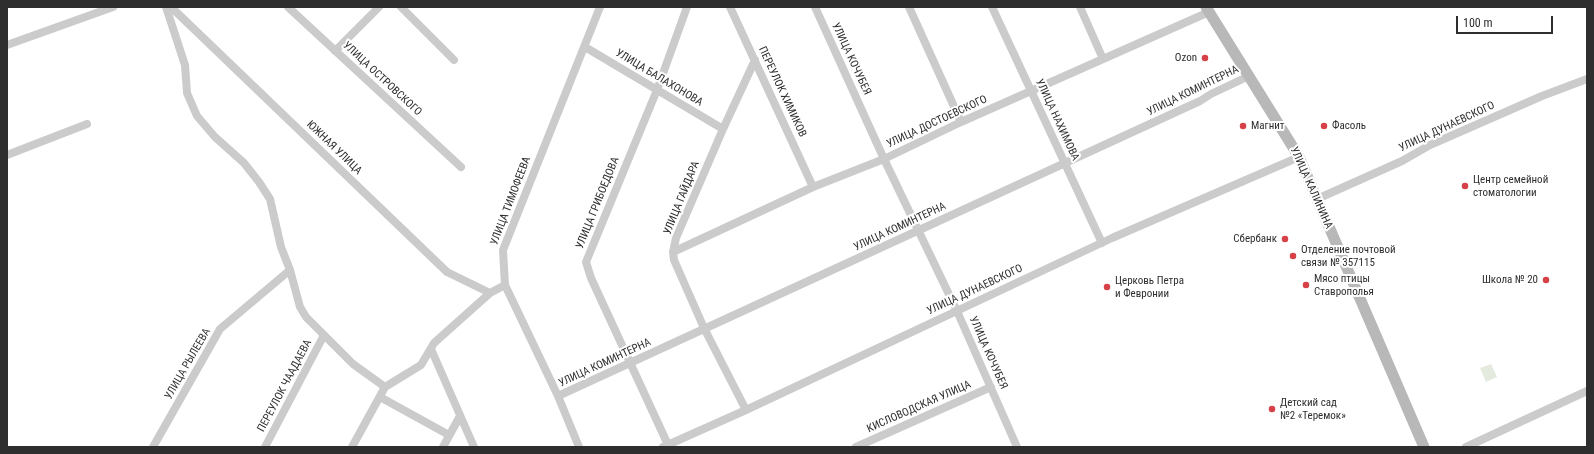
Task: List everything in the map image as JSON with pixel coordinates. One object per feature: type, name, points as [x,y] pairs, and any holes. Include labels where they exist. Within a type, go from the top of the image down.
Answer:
[{"type":"main road","name":"УЛИЦА КАЛИНИНА","points":[[1207,8],[1299,157],[1424,447]]},
{"type":"street","points":[[7,45],[113,7]]},
{"type":"street","points":[[166,7],[186,65],[188,93],[197,116],[215,137],[244,163],[270,199],[281,247],[290,270],[300,307],[306,317],[353,364],[386,387]]},
{"type":"street","name":"ЮЖНАЯ УЛИЦА","points":[[171,7],[447,272],[490,292]]},
{"type":"street","name":"УЛИЦА ОСТРОВСКОГО","points":[[288,7],[461,166]]},
{"type":"street","points":[[335,51],[379,7]]},
{"type":"street","points":[[401,7],[454,60]]},
{"type":"street","name":"УЛИЦА ТИМОФЕЕВА","points":[[579,447],[558,396],[505,285],[502,250],[600,7]]},
{"type":"street","name":"УЛИЦА ГРИБОЕДОВА","points":[[667,446],[632,363],[586,262],[657,90],[687,7]]},
{"type":"street","name":"ПЕРЕУЛОК ХИМИКОВ","points":[[730,7],[813,186]]},
{"type":"street","name":"УЛИЦА КОЧУБЕЯ","points":[[815,7],[884,159],[957,311],[1017,447]]},
{"type":"street","points":[[909,7],[961,122]]},
{"type":"street","name":"УЛИЦА НАХИМОВА","points":[[992,7],[1102,243]]},
{"type":"street","points":[[1080,7],[1104,59]]},
{"type":"street","name":"УЛИЦА ДОСТОЕВСКОГО","points":[[673,252],[813,186],[884,159],[961,122],[1104,59],[1207,8]]},
{"type":"street","name":"УЛИЦА БАЛАХОНОВА","points":[[584,47],[723,129]]},
{"type":"street","name":"УЛИЦА ГАЙДАРА","points":[[746,410],[704,328],[674,260],[673,252],[676,238],[723,129],[755,60]]},
{"type":"street","name":"УЛИЦА КОМИНТЕРНА","points":[[558,396],[1200,101],[1211,94],[1249,76]]},
{"type":"street","name":"УЛИЦА ДУНАЕВСКОГО","points":[[1317,199],[1402,161],[1430,145],[1542,96],[1587,80]]},
{"type":"street","points":[[7,155],[87,124]]},
{"type":"street","name":"УЛИЦА ДУНАЕВСКОГО","points":[[667,446],[1102,243],[1299,157]]},
{"type":"street","name":"УЛИЦА РЫЛЕЕВА","points":[[153,447],[220,329],[290,270]]},
{"type":"street","points":[[352,447],[386,387],[421,365],[434,343],[490,292],[505,285]]},
{"type":"street","name":"ПЕРЕУЛОК ЧААДАЕВА","points":[[264,447],[324,335]]},
{"type":"street","points":[[431,349],[474,447]]},
{"type":"street","name":"КИСЛОВОДСКАЯ УЛИЦА","points":[[856,447],[991,387]]},
{"type":"street","points":[[1466,447],[1587,391]]},
{"type":"street","points":[[380,397],[449,435]]},
{"type":"street","points":[[443,447],[460,416]]},
{"type":"shaded area","points":[[1491,364],[1497,377],[1486,382],[1480,368]]},
{"type":"place","name":"Ozon","points":[[1205,58]]},
{"type":"place","name":"Магнит","points":[[1243,126]]},
{"type":"place","name":"Фасоль","points":[[1324,126]]},
{"type":"place","name":"Центр cемейной cтоматологии","points":[[1465,186]]},
{"type":"place","name":"Сбербанк","points":[[1285,239]]},
{"type":"place","name":"Отделение почтовой связи № 357115","points":[[1293,256]]},
{"type":"place","name":"Школа № 20","points":[[1546,280]]},
{"type":"place","name":"Мясо птицы Ставрополья","points":[[1306,285]]},
{"type":"place","name":"Церковь Петра и Февронии","points":[[1107,287]]},
{"type":"place","name":"Детский сад №2 «Теремок»","points":[[1272,409]]}]
